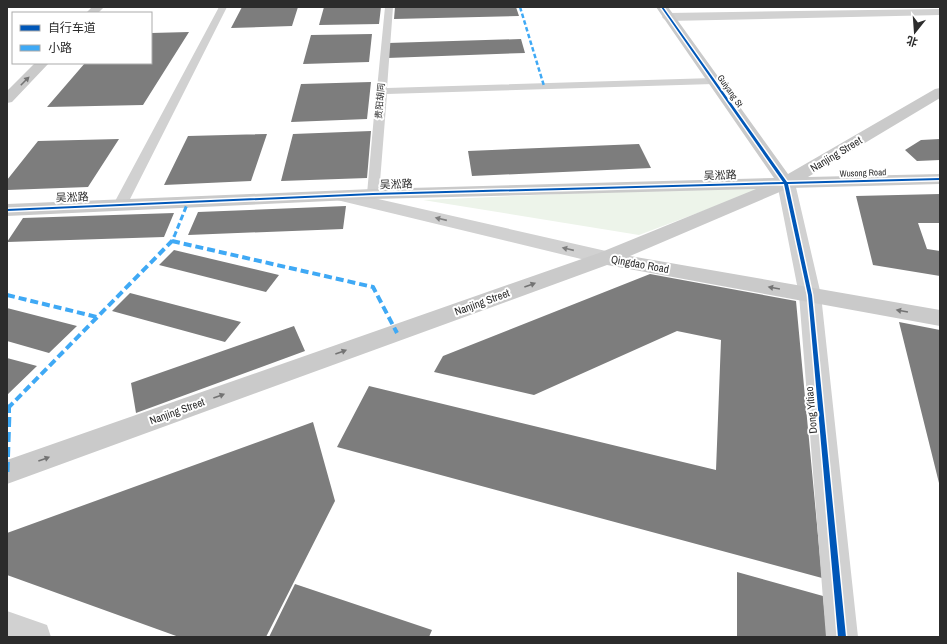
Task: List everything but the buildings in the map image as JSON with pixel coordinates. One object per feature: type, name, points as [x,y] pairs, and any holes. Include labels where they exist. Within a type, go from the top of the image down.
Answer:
[{"type":"street","points":[[665,12],[940,12]]},
{"type":"street","name":"Guiyang St","points":[[665,12],[786,183]]},
{"type":"street","points":[[7,99],[41,64]]},
{"type":"street","name":"Nanjing Street","points":[[7,472],[606,258],[786,183],[940,92]]},
{"type":"street","name":"Wusong Road","points":[[786,183],[940,179]]},
{"type":"street","name":"吴淞路","points":[[7,210],[372,194],[786,183]]},
{"type":"street","name":"Dong Yitiao","points":[[786,183],[810,295],[842,637]]},
{"type":"street","name":"Qingdao Road","points":[[343,196],[606,258],[940,318]]},
{"type":"street","points":[[7,627],[35,637]]},
{"type":"lane","points":[[120,205],[223,7]]},
{"type":"lane","name":"贵阳胡同","points":[[372,194],[380,91],[389,7]]},
{"type":"lane","points":[[380,91],[713,81]]},
{"type":"shaded area","points":[[772,185],[639,235],[423,200]]},
{"type":"marked path","points":[[520,7],[544,86]]},
{"type":"marked path","points":[[7,406],[9,407],[172,241],[188,202]]},
{"type":"marked path","points":[[172,241],[373,287],[397,333]]},
{"type":"marked path","points":[[7,295],[97,317]]},
{"type":"marked path","points":[[7,472],[9,407]]},
{"type":"cycle path","points":[[662,7],[786,183],[810,295],[842,637]]},
{"type":"cycle path","points":[[7,210],[373,194],[940,179]]}]
